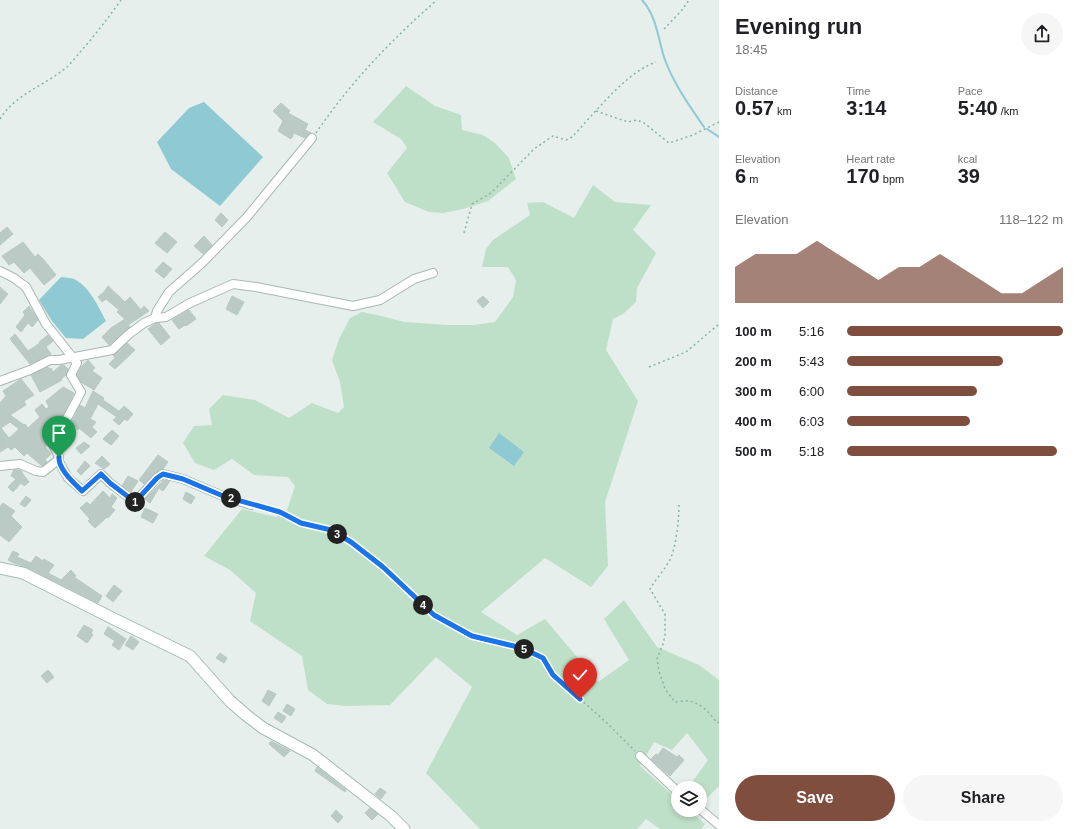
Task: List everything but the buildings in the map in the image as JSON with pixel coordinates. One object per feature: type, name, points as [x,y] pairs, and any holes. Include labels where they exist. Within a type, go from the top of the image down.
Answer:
[{"type":"street","points":[[155,318],[157,310],[169,292],[202,263],[247,217],[312,138]]},
{"type":"street","points":[[0,271],[14,278],[26,287],[46,324],[77,363],[71,375],[81,392],[53,445],[59,457],[58,460],[68,478],[82,491],[101,474],[110,483],[135,502],[157,478],[163,474],[183,479],[223,496],[251,504]]},
{"type":"street","points":[[0,381],[30,370],[50,360],[59,360],[112,350],[129,334],[155,318],[166,317],[190,303],[233,284],[353,306],[380,300],[414,279],[433,273]]},
{"type":"street","points":[[0,466],[20,464],[36,471],[43,472],[58,460]]},
{"type":"street","points":[[0,568],[23,572],[190,656],[230,701],[246,715],[263,728],[314,755],[391,816],[404,829]]},
{"type":"street","points":[[640,756],[671,785]]},
{"type":"street","points":[[707,815],[719,825]]},
{"type":"path","points":[[0,119],[3,114],[23,95],[46,82],[68,66],[100,30],[121,0]]},
{"type":"path","points":[[312,138],[373,60],[437,0]]},
{"type":"path","points":[[664,29],[682,10],[689,0]]},
{"type":"path","points":[[464,233],[472,204],[491,193],[534,149],[553,136],[566,140],[572,137],[626,80],[646,66],[656,62]]},
{"type":"path","points":[[596,111],[628,122],[637,120],[644,123],[669,143],[693,135],[719,122]]},
{"type":"path","points":[[649,367],[686,352],[719,324]]},
{"type":"path","points":[[251,504],[280,512],[301,523],[331,530],[351,542],[383,567],[434,615],[472,636],[522,648],[543,658],[553,675],[607,723],[640,756]]},
{"type":"path","points":[[679,505],[679,519],[676,538],[669,562],[656,578],[650,589],[665,614],[665,635],[657,659],[659,671],[665,689],[675,702],[689,701],[701,706],[712,715],[717,722],[719,722]]},
{"type":"green space","points":[[406,86],[435,106],[461,115],[462,130],[483,135],[495,143],[509,158],[516,179],[488,201],[463,209],[443,213],[429,212],[405,202],[387,173],[407,148],[401,139],[373,122]]},
{"type":"green space","points":[[593,185],[615,202],[651,205],[633,230],[656,253],[637,288],[636,302],[623,314],[613,319],[606,350],[638,401],[605,502],[608,566],[591,587],[545,558],[481,612],[517,635],[545,619],[598,682],[629,660],[604,619],[624,600],[657,647],[699,665],[719,680],[719,786],[707,798],[707,781],[693,781],[708,760],[687,733],[672,750],[654,742],[640,766],[671,794],[671,817],[697,817],[705,824],[701,829],[660,829],[646,819],[637,829],[480,829],[426,773],[472,687],[436,657],[390,705],[346,706],[327,704],[308,690],[302,656],[250,621],[256,593],[230,570],[204,556],[242,509],[276,517],[287,510],[295,486],[288,477],[254,475],[232,459],[214,470],[195,463],[183,443],[194,426],[212,425],[209,409],[223,395],[255,400],[289,418],[312,403],[338,413],[344,407],[340,382],[332,360],[339,339],[350,318],[362,312],[405,322],[474,325],[495,322],[513,297],[516,280],[508,267],[482,267],[486,249],[493,240],[530,215],[527,203],[543,202],[574,218]]},
{"type":"water","points":[[204,102],[263,157],[220,206],[171,169],[157,142],[189,108]]},
{"type":"water","points":[[61,277],[74,279],[84,286],[93,297],[106,321],[83,339],[66,338],[52,321],[39,300]]},
{"type":"water","points":[[499,433],[524,452],[514,466],[489,448]]},
{"type":"waterway","points":[[642,0],[651,13],[665,60],[673,78],[704,127]]},
{"type":"waterway","points":[[707,129],[719,137]]},
{"type":"route","points":[[59,457],[58,460],[68,478],[82,491],[101,474],[110,483],[135,502],[157,478],[163,474],[183,479],[223,496],[280,512],[301,523],[331,530],[351,542],[383,567],[434,615],[472,636],[522,648],[543,658],[553,675],[580,699]]}]
